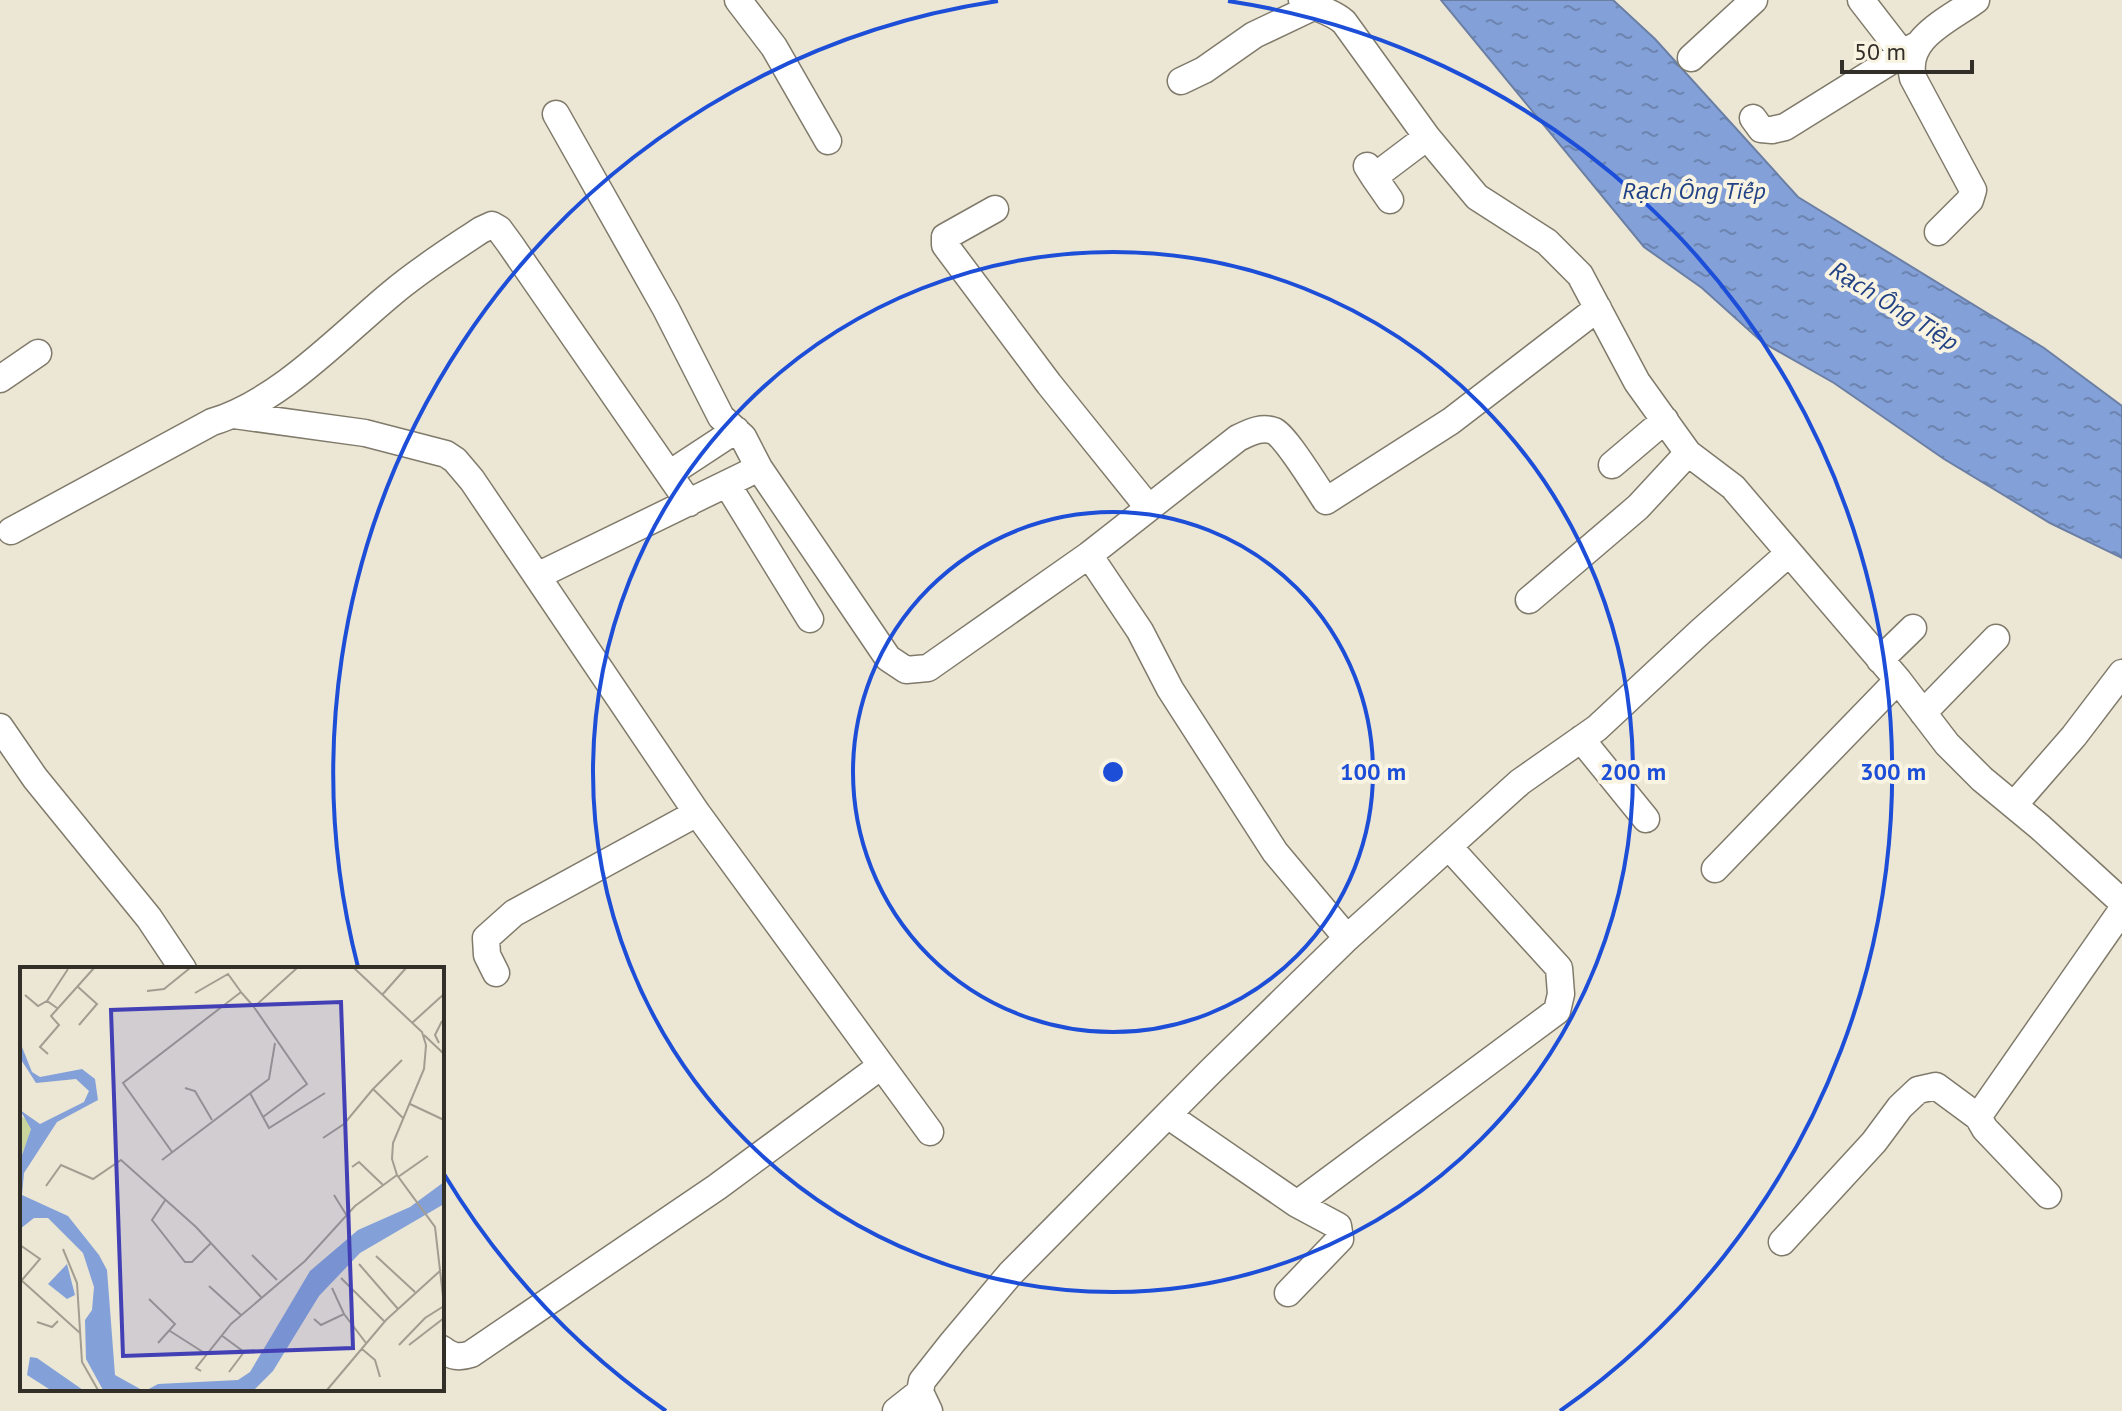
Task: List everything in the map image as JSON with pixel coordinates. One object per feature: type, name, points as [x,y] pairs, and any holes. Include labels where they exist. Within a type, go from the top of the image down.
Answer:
[{"type":"street","points":[[738,0],[774,47],[828,141]]},
{"type":"street","points":[[1691,58],[1754,0]]},
{"type":"street","points":[[1861,0],[1909,49],[1913,78],[1973,190],[1970,200],[1938,232]]},
{"type":"street","points":[[1753,118],[1761,129],[1785,127],[1909,49],[1976,0]]},
{"type":"street","points":[[1181,81],[1204,70],[1308,3],[1336,14],[1427,137],[1477,197],[1547,242],[1580,275],[1637,382],[1688,453],[1733,487],[1889,670],[1947,744],[1982,779],[2122,902]]},
{"type":"street","points":[[556,114],[666,309],[721,417],[739,434],[888,658],[906,670],[928,668],[1089,555],[1251,431],[1265,429],[1280,434],[1326,501],[1451,421],[1598,308]]},
{"type":"street","points":[[1390,200],[1371,171],[1427,137]]},
{"type":"street","points":[[995,209],[945,237],[945,245],[1049,384],[1148,507]]},
{"type":"street","points":[[4,530],[212,422],[234,415],[305,369],[392,293],[471,236],[492,225],[510,244],[689,503]]},
{"type":"street","points":[[0,379],[38,353]]},
{"type":"street","points":[[234,415],[365,433],[446,454],[455,460],[472,480],[697,813],[930,1132]]},
{"type":"street","points":[[1612,465],[1665,420]]},
{"type":"street","points":[[669,474],[739,434]]},
{"type":"street","points":[[1529,600],[1638,507],[1688,453]]},
{"type":"street","points":[[537,576],[759,468]]},
{"type":"street","points":[[727,484],[810,619]]},
{"type":"street","points":[[896,1411],[924,1401],[922,1381],[1010,1274],[1347,938],[1520,782],[1581,739],[1788,554]]},
{"type":"street","points":[[1089,555],[1140,631],[1170,689],[1275,852],[1347,938]]},
{"type":"street","points":[[1715,869],[1889,670],[1913,628]]},
{"type":"street","points":[[1923,713],[1996,638]]},
{"type":"street","points":[[2014,805],[2074,736],[2122,673]]},
{"type":"street","points":[[0,727],[35,778],[149,918],[182,967]]},
{"type":"street","points":[[1581,739],[1646,819]]},
{"type":"street","points":[[496,973],[487,955],[486,938],[514,913],[697,813]]},
{"type":"street","points":[[1297,1204],[1557,1011],[1561,994],[1559,968],[1449,847]]},
{"type":"street","points":[[1978,1117],[2122,910]]},
{"type":"street","points":[[444,1351],[461,1357],[471,1354],[717,1187],[881,1066]]},
{"type":"street","points":[[1782,1242],[1874,1142],[1900,1107],[1918,1090],[1936,1086],[1978,1117],[1985,1129],[2048,1195]]},
{"type":"street","points":[[1169,1116],[1297,1204],[1338,1226],[1340,1239],[1288,1293]]},
{"type":"water","name":"Rạch Ông Tiếp","points":[[1441,0],[1613,0],[1655,39],[1798,197],[2044,348],[2122,406],[2122,558],[2050,523],[1944,459],[1834,383],[1762,342],[1702,288],[1644,247]]},
{"type":"water label","name":"Rạch Ông Tiệp","points":[[1894,306]]}]
